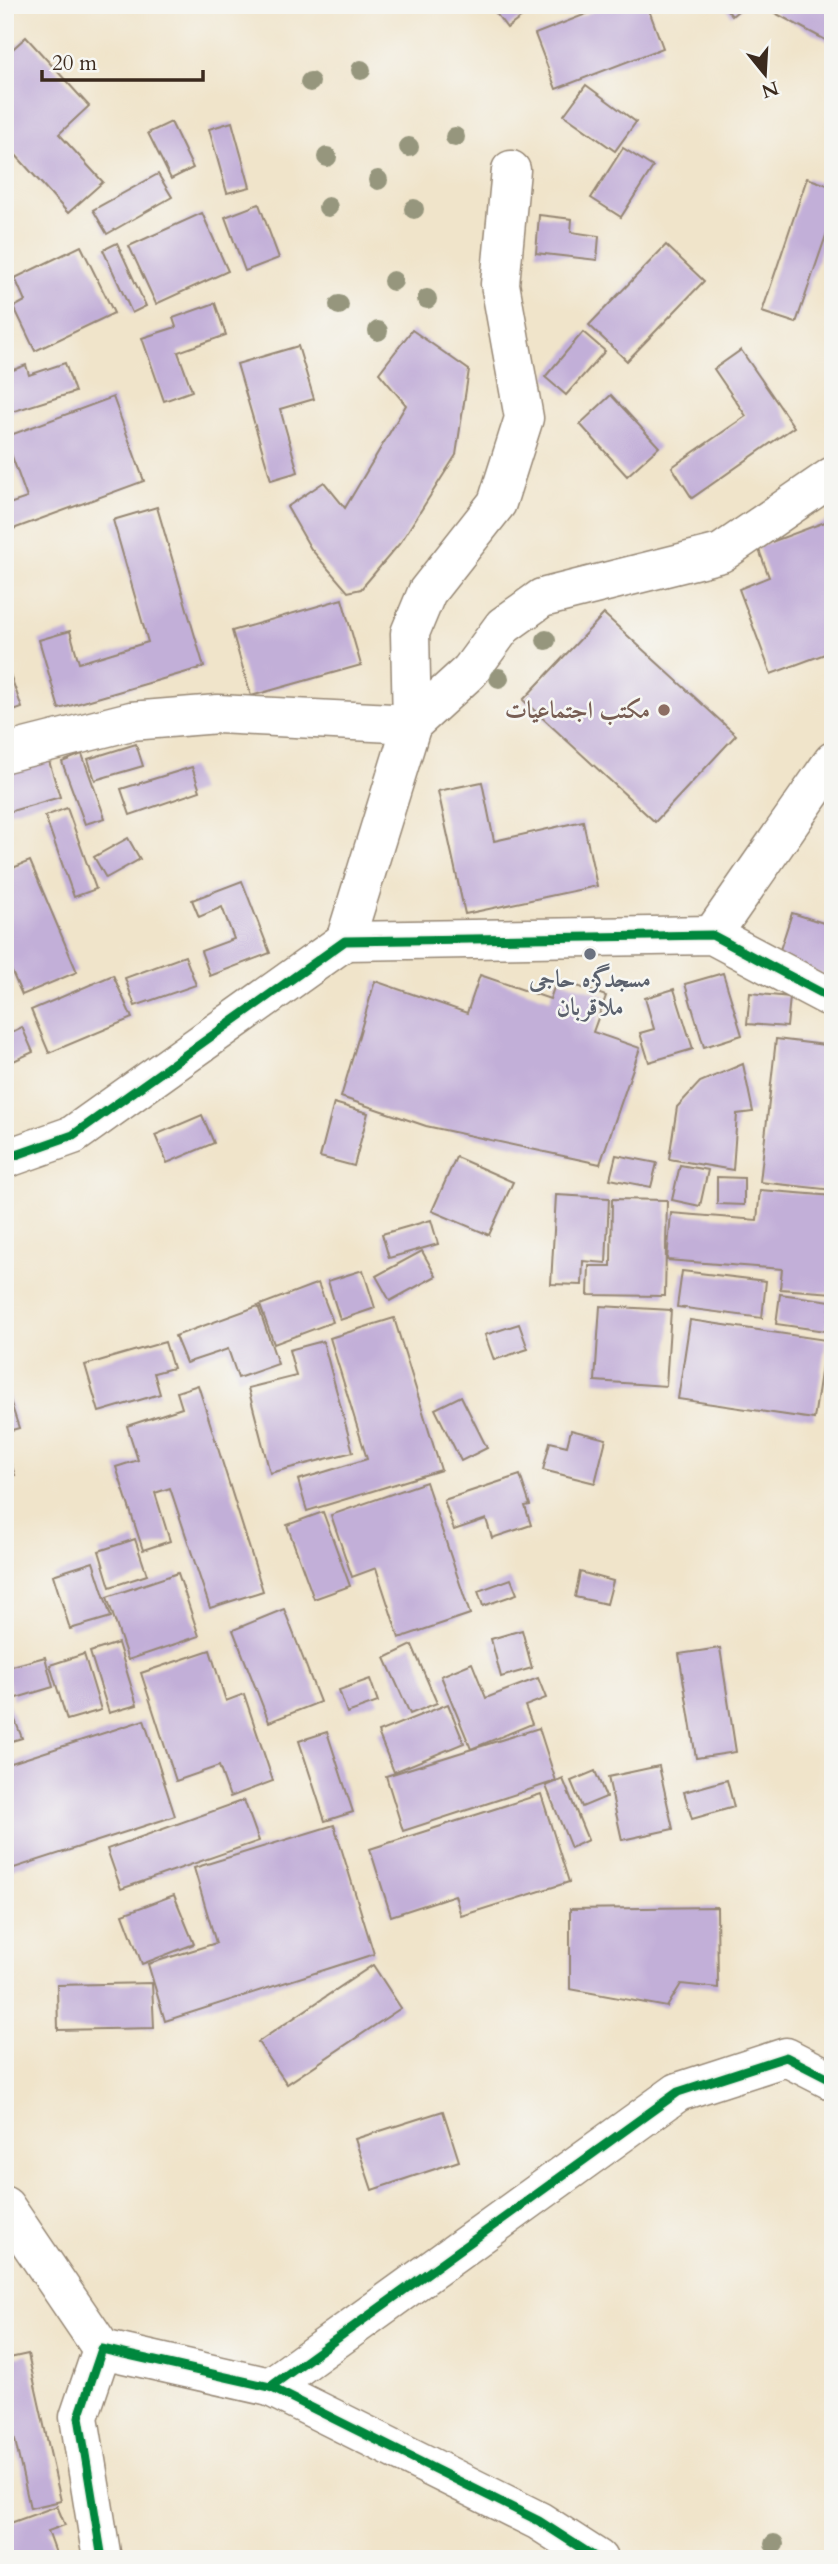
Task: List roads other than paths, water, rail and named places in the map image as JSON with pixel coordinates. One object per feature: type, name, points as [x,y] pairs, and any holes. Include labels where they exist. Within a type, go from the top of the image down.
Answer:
[{"type":"street","points":[[345,941],[412,724],[410,633],[427,592],[497,503],[524,418],[500,284],[512,170]]},
{"type":"street","points":[[5,753],[131,721],[218,714],[412,724],[470,671],[503,626],[542,598],[721,553],[833,476]]},
{"type":"street","points":[[712,935],[833,761]]},
{"type":"street","points":[[5,1159],[73,1135],[345,941],[712,935],[833,999]]},
{"type":"street","points":[[270,2388],[678,2092],[786,2057],[833,2081]]},
{"type":"street","points":[[5,2206],[102,2349],[270,2388],[539,2521],[598,2559]]},
{"type":"street","points":[[102,2349],[79,2417],[102,2559]]},
{"type":"place","name":"مکتب اجتماعیات","points":[[664,710]]},
{"type":"place","name":"مسجدگزه حاجی ملاقربان","points":[[590,954]]}]
